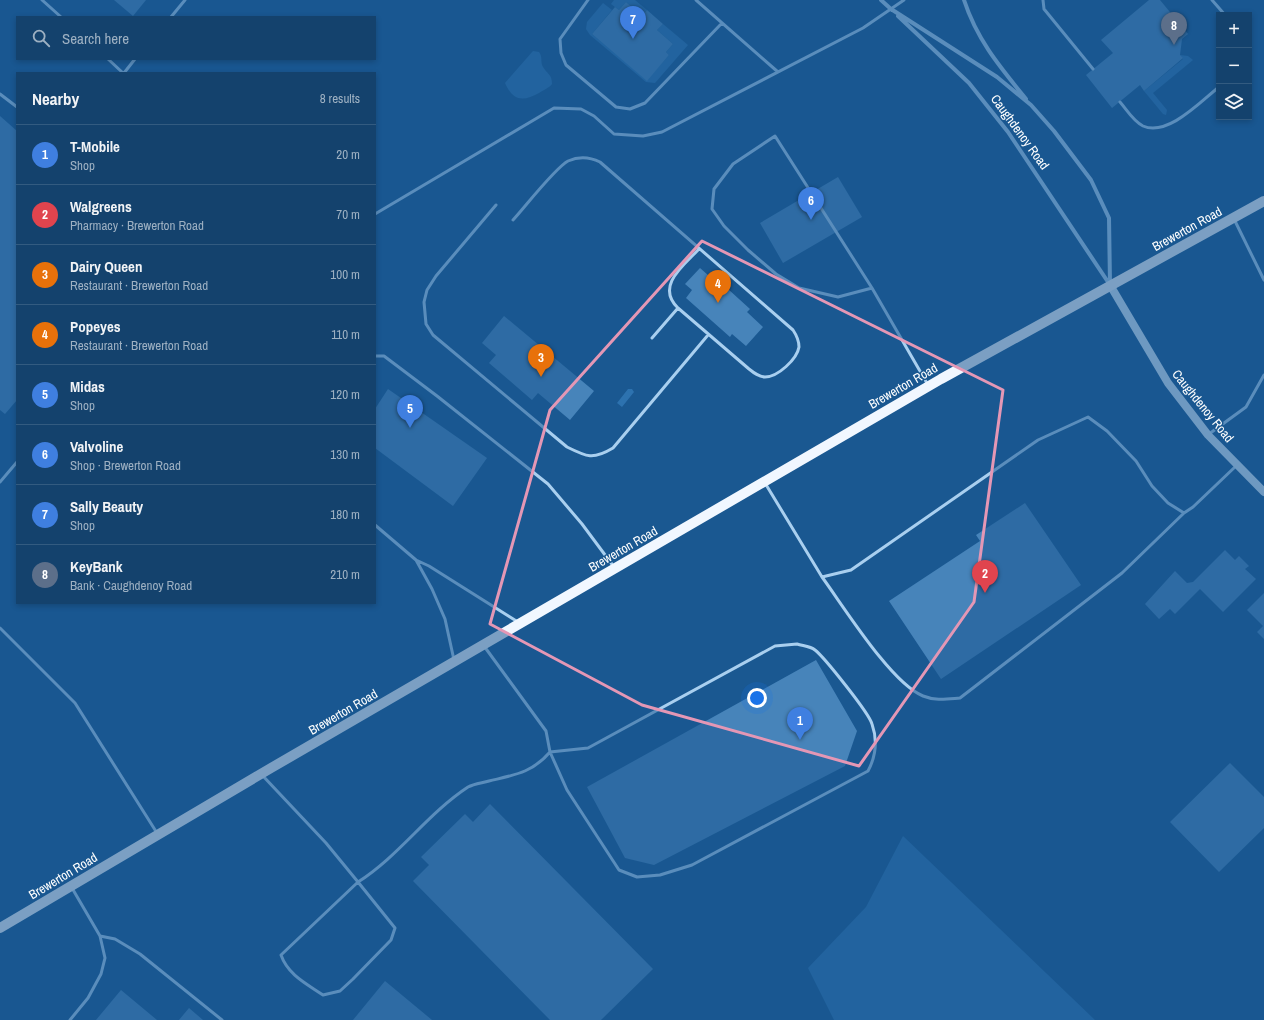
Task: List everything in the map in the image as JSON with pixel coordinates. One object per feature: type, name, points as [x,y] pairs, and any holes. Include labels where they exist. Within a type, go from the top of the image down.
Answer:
[{"type":"main road","name":"Brewerton Road","points":[[0,928],[261,773],[521,624],[929,386],[1264,201]]},
{"type":"street","name":"Caughdenoy Road","points":[[881,0],[969,83],[1008,132],[1110,285],[1168,383],[1208,435],[1264,492]]},
{"type":"street","name":"Caughdenoy Road","points":[[964,0],[970,20],[988,52],[1092,180],[1109,218],[1110,285]]},
{"type":"street","name":"Caughdenoy Road","points":[[891,9],[997,77],[1031,105]]},
{"type":"lane","points":[[42,0],[60,16]]},
{"type":"lane","points":[[172,16],[185,0]]},
{"type":"lane","points":[[588,0],[560,39],[561,53],[566,65],[616,107],[630,109],[646,103],[722,23]]},
{"type":"lane","points":[[696,0],[778,72]]},
{"type":"lane","points":[[376,213],[554,108],[582,109],[594,116],[614,134],[644,136],[662,132],[863,28],[904,0]]},
{"type":"lane","points":[[1043,0],[1044,9],[1093,69]]},
{"type":"lane","points":[[1212,0],[1222,12]]},
{"type":"lane","points":[[109,60],[123,72]]},
{"type":"lane","points":[[125,72],[134,60]]},
{"type":"lane","points":[[1120,102],[1132,116],[1145,126],[1158,127],[1173,123],[1216,89]]},
{"type":"lane","points":[[0,94],[16,106]]},
{"type":"lane","points":[[872,288],[838,296],[799,288],[776,274],[748,250],[724,226],[712,209],[714,189],[733,164],[775,136],[872,288],[929,386]]},
{"type":"lane","points":[[513,220],[566,162],[584,157],[594,159],[699,249],[793,330],[799,339],[799,349],[795,357],[774,375],[765,377],[757,375],[708,335],[671,300],[669,292],[670,282],[699,249]]},
{"type":"lane","points":[[496,205],[436,276],[427,290],[424,302],[426,324],[433,335],[567,447],[583,455],[593,457],[603,454],[613,448],[708,335]]},
{"type":"lane","points":[[1233,218],[1264,280]]},
{"type":"lane","points":[[652,338],[678,308]]},
{"type":"lane","points":[[376,356],[384,356],[431,391],[548,484],[582,524],[615,569]]},
{"type":"lane","points":[[1208,435],[1246,407],[1264,378]]},
{"type":"lane","points":[[822,577],[851,570],[1038,440],[1088,417],[1107,431],[1136,461],[1152,486],[1168,503],[1184,512]]},
{"type":"lane","points":[[0,482],[16,463]]},
{"type":"lane","points":[[764,482],[822,577],[894,675],[922,695],[936,700],[960,698],[1127,568],[1184,512],[1193,507],[1237,465]]},
{"type":"lane","points":[[376,526],[416,560],[429,566],[521,624]]},
{"type":"lane","points":[[416,560],[445,619],[455,662]]},
{"type":"lane","points":[[0,628],[75,703],[158,835]]},
{"type":"lane","points":[[261,773],[326,843],[358,882],[395,928],[391,940],[354,979],[340,990],[323,995],[295,977],[284,964],[281,955],[358,882],[376,870],[424,822],[470,786],[516,774],[539,765],[550,752],[588,748],[776,646],[797,644],[813,648],[825,659],[872,723],[876,744],[874,759],[868,771],[692,865],[660,875],[637,877],[619,870],[567,790],[550,752],[546,732],[483,646]]},
{"type":"lane","points":[[70,1020],[88,998],[101,974],[105,958],[100,936],[71,886]]},
{"type":"lane","points":[[100,936],[115,939],[140,954],[222,1020]]},
{"type":"highlighted area","points":[[702,241],[1003,390],[974,602],[859,766],[642,705],[490,624],[550,410]]},
{"type":"shaded area","points":[[614,0],[635,0],[647,10],[642,16],[626,2],[619,10],[611,4]]},
{"type":"shaded area","points":[[603,3],[612,10],[592,34],[647,80],[669,55],[666,52],[673,44],[657,30],[663,24],[688,45],[655,83],[646,82],[590,35],[586,29],[587,22]]},
{"type":"shaded area","points":[[533,51],[539,52],[542,65],[550,76],[552,84],[548,88],[533,96],[523,99],[519,98],[511,93],[505,83]]},
{"type":"shaded area","points":[[1180,55],[1188,56],[1193,60],[1153,93],[1167,110],[1166,115],[1163,114],[1144,91],[1183,59]]},
{"type":"shaded area","points":[[628,389],[632,389],[634,392],[622,407],[617,403]]},
{"type":"shaded area","points":[[903,836],[1095,1020],[834,1020],[808,968],[866,907]]},
{"type":"building","points":[[114,0],[146,0],[133,16]]},
{"type":"building","points":[[1149,0],[1160,0],[1188,34],[1182,39],[1180,55],[1183,58],[1144,91],[1140,85],[1112,108],[1086,75],[1113,53],[1101,40]]},
{"type":"building","points":[[626,2],[642,16],[647,10],[663,24],[657,30],[673,44],[666,52],[669,55],[647,81],[592,34],[615,7],[619,10]]},
{"type":"building","points":[[0,116],[16,130],[16,401],[5,414],[0,410]]},
{"type":"building","points":[[838,177],[862,217],[783,263],[760,223]]},
{"type":"building","points":[[700,268],[726,291],[728,289],[750,309],[747,312],[763,327],[746,346],[732,334],[730,337],[686,298],[692,290],[685,284]]},
{"type":"building","points":[[504,316],[594,391],[570,420],[538,393],[532,400],[489,363],[496,355],[482,343]]},
{"type":"building","points":[[388,389],[487,458],[453,506],[376,449],[376,407]]},
{"type":"building","points":[[1025,503],[1081,585],[941,679],[889,601],[980,541],[976,535]]},
{"type":"building","points":[[1225,550],[1235,560],[1239,556],[1249,566],[1245,569],[1256,579],[1223,612],[1200,589],[1175,614],[1170,609],[1159,619],[1145,604],[1175,571],[1187,583],[1193,582]]},
{"type":"building","points":[[1264,593],[1264,639],[1257,632],[1263,626],[1247,610]]},
{"type":"building","points":[[816,660],[857,731],[845,766],[654,865],[625,858],[587,787]]},
{"type":"building","points":[[1230,763],[1264,797],[1264,828],[1219,872],[1170,822]]},
{"type":"building","points":[[490,804],[653,969],[601,1020],[550,1020],[413,881],[429,865],[421,857],[465,814],[473,822]]},
{"type":"building","points":[[385,981],[432,1020],[353,1020]]},
{"type":"building","points":[[121,990],[157,1020],[96,1020]]},
{"type":"building","points":[[189,1008],[203,1020],[179,1020]]},
{"type":"place","name":"Sally Beauty","points":[[633,39]]},
{"type":"place","name":"KeyBank","points":[[1174,45]]},
{"type":"place","name":"Valvoline","points":[[811,220]]},
{"type":"place","name":"Popeyes","points":[[718,303]]},
{"type":"place","name":"Dairy Queen","points":[[541,377]]},
{"type":"place","name":"Midas","points":[[410,428]]},
{"type":"place","name":"Walgreens","points":[[985,593]]},
{"type":"place","name":"T-Mobile","points":[[800,740]]}]
